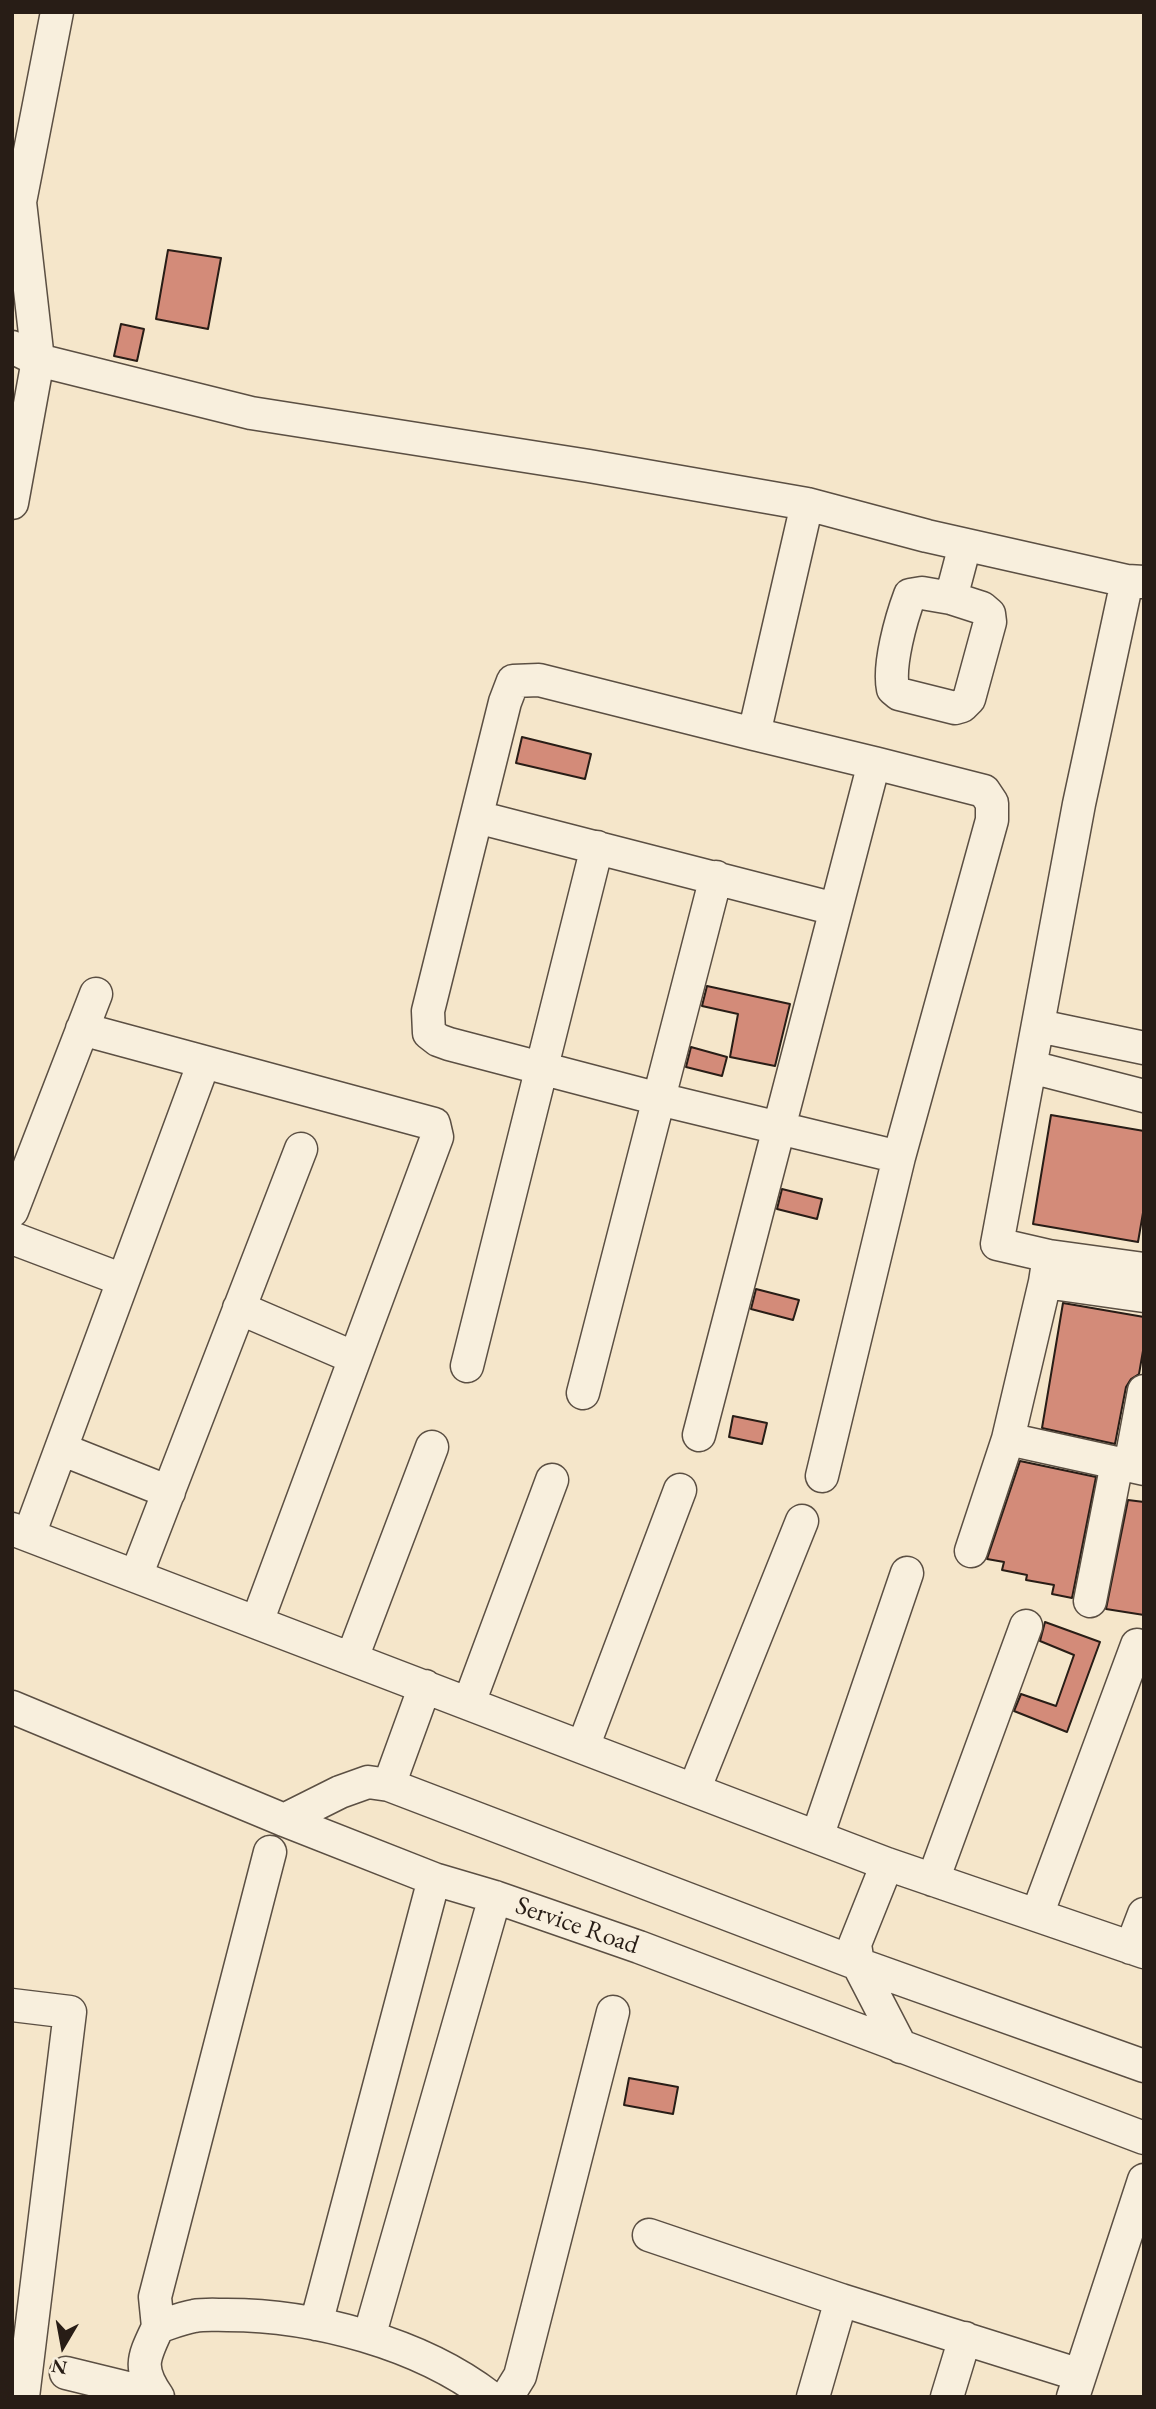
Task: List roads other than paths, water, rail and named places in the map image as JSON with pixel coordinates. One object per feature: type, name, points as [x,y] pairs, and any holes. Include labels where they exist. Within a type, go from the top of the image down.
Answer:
[{"type":"street","points":[[12,503],[25,354],[20,202],[57,12]]},
{"type":"street","points":[[25,354],[250,413],[589,466],[807,504],[965,545],[1135,581],[1079,804],[997,1244],[1047,1269],[1144,1296]]},
{"type":"street","points":[[754,734],[807,504]]},
{"type":"street","points":[[951,598],[965,545]]},
{"type":"street","points":[[822,1476],[899,1157],[992,820],[992,803],[984,791],[539,680],[513,681],[505,702],[428,1011],[429,1032],[438,1040],[449,1044],[659,1099],[899,1157]]},
{"type":"street","points":[[699,1435],[874,763]]},
{"type":"street","points":[[477,817],[835,909]]},
{"type":"street","points":[[467,1366],[597,847]]},
{"type":"street","points":[[583,1393],[716,877]]},
{"type":"street","points":[[12,1212],[96,994]]},
{"type":"street","points":[[1039,1026],[1144,1048]]},
{"type":"street","points":[[82,1029],[434,1124],[437,1136],[257,1622]]},
{"type":"street","points":[[204,1062],[61,1449],[20,1532],[887,1864],[1138,1950],[1144,1914]]},
{"type":"street","points":[[1031,1067],[1144,1096]]},
{"type":"street","points":[[136,1576],[301,1149]]},
{"type":"street","points":[[12,1238],[123,1280]]},
{"type":"street","points":[[1047,1269],[1144,1269]]},
{"type":"street","points":[[971,1551],[1008,1439],[1047,1269]]},
{"type":"street","points":[[239,1308],[355,1358]]},
{"type":"street","points":[[1090,1601],[1130,1466],[1144,1391]]},
{"type":"street","points":[[1008,1439],[1130,1466]]},
{"type":"street","points":[[352,1658],[432,1447]]},
{"type":"street","points":[[61,1449],[169,1492]]},
{"type":"street","points":[[469,1703],[552,1480]]},
{"type":"street","points":[[583,1748],[680,1490]]},
{"type":"street","points":[[694,1790],[802,1521]]},
{"type":"street","points":[[817,1837],[906,1573]]},
{"type":"street","points":[[933,1880],[1026,1626]]},
{"type":"street","points":[[1037,1915],[1137,1645]]},
{"type":"street","points":[[389,1785],[425,1686]]},
{"type":"street","name":"Service Road","points":[[12,1707],[434,1879],[495,1897],[639,1947],[1144,2138]]},
{"type":"street","points":[[284,1820],[340,1791],[368,1782],[389,1785],[858,1964],[1144,2066]]},
{"type":"street","points":[[156,2396],[148,2383],[144,2357],[158,2327],[155,2297],[270,1852]]},
{"type":"street","points":[[887,1864],[855,1944],[858,1964],[901,2047]]},
{"type":"street","points":[[316,2324],[434,1879]]},
{"type":"street","points":[[369,2337],[495,1897]]},
{"type":"street","points":[[12,2005],[70,2012],[23,2397]]},
{"type":"street","points":[[507,2397],[520,2376],[613,2012]]},
{"type":"street","points":[[649,2235],[965,2339],[1077,2386],[1144,2180]]},
{"type":"street","points":[[813,2397],[841,2300]]},
{"type":"street","points":[[158,2327],[195,2315],[259,2315],[316,2324],[369,2337],[432,2362],[476,2386],[490,2397]]},
{"type":"street","points":[[947,2397],[965,2339]]},
{"type":"street","points":[[66,2372],[156,2396]]}]
